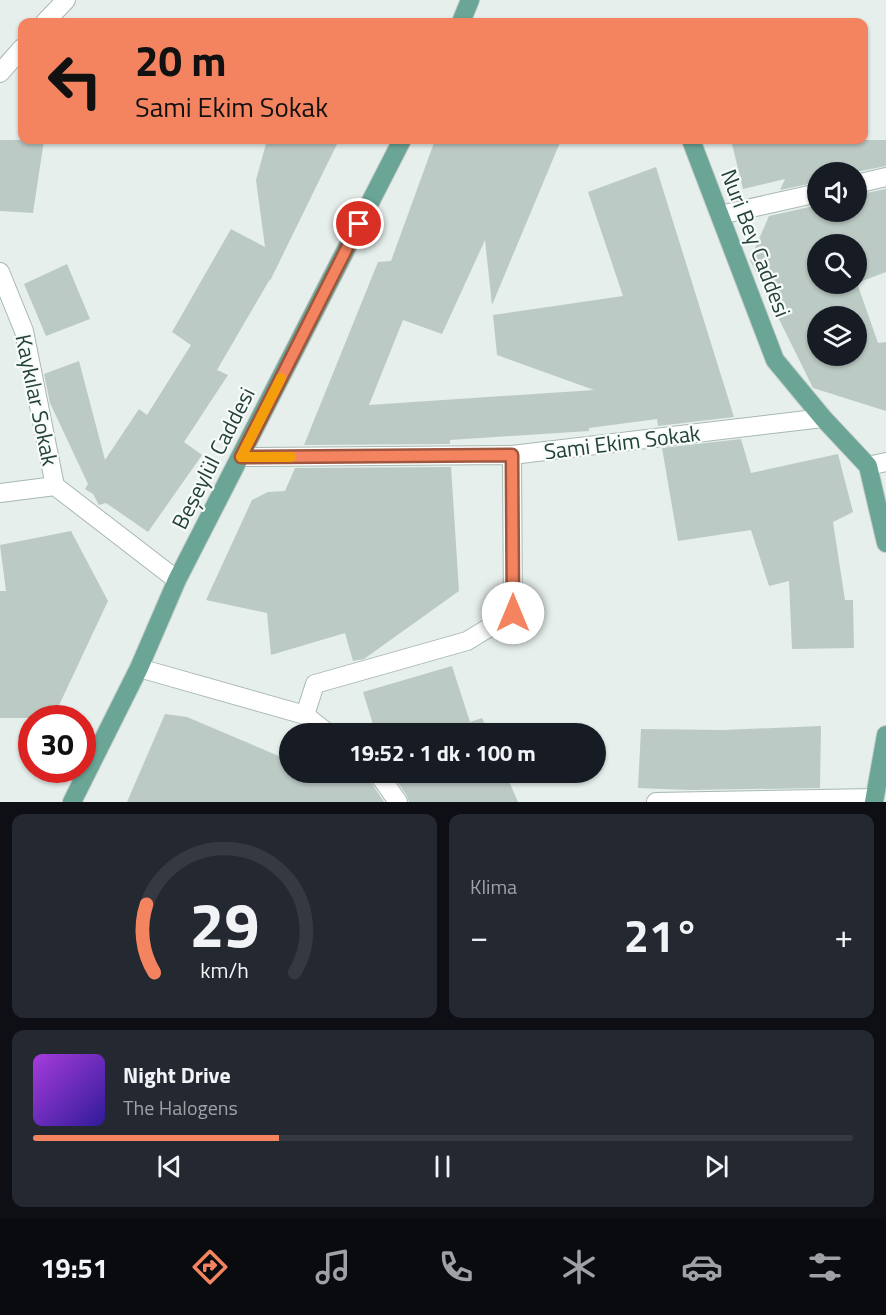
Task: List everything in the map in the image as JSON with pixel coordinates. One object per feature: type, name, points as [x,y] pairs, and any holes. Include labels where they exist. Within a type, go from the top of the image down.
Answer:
[{"type":"main road","points":[[467,18],[470,0]]},
{"type":"main road","name":"Beşeylül Caddesi","points":[[72,802],[139,668],[177,580],[400,144]]},
{"type":"main road","name":"Nuri Bey Caddesi","points":[[693,144],[775,360],[823,418],[877,464],[886,543]]},
{"type":"main road","points":[[874,800],[886,735]]},
{"type":"street","points":[[49,18],[66,0]]},
{"type":"street","points":[[0,73],[18,53]]},
{"type":"street","points":[[867,181],[886,177]]},
{"type":"street","points":[[720,215],[807,195]]},
{"type":"street","name":"Kaykılar Sokak","points":[[0,272],[24,331],[55,486],[177,580]]},
{"type":"street","name":"Sami Ekim Sokak","points":[[241,457],[512,455],[823,418]]},
{"type":"street","points":[[305,716],[315,684],[467,640],[513,613],[512,455]]},
{"type":"street","points":[[0,493],[55,486]]},
{"type":"street","points":[[139,668],[305,716],[314,723]]},
{"type":"street","points":[[385,783],[398,802]]},
{"type":"street","points":[[656,802],[874,800]]},
{"type":"building","points":[[0,140],[18,140],[18,144],[43,144],[33,213],[0,211]]},
{"type":"building","points":[[868,140],[886,140],[886,166],[867,170],[867,162],[807,162],[807,184],[780,190],[785,179],[743,189],[732,144],[868,144]]},
{"type":"building","points":[[266,144],[337,144],[270,281],[270,279],[217,370],[228,375],[184,442],[202,455],[148,532],[106,503],[99,505],[93,494],[85,489],[88,484],[50,403],[44,374],[79,361],[105,460],[139,409],[147,415],[191,345],[172,332],[231,229],[265,247],[256,180]]},
{"type":"building","points":[[434,144],[559,144],[492,305],[485,240],[442,334],[403,320],[369,405],[594,390],[497,355],[493,315],[623,296],[588,192],[656,167],[734,417],[658,426],[657,419],[589,428],[589,431],[450,440],[450,444],[304,445],[378,262],[391,261]]},
{"type":"building","points":[[886,189],[886,272],[867,279],[867,234],[807,234],[807,294],[861,294],[865,306],[807,306],[807,366],[867,366],[867,312],[878,343],[886,342],[886,411],[813,388],[750,260],[769,216],[807,207],[807,222],[867,222],[867,193]]},
{"type":"building","points":[[67,264],[90,319],[46,336],[24,284]]},
{"type":"building","points":[[741,439],[751,473],[838,454],[853,512],[833,522],[845,600],[853,600],[854,648],[792,649],[789,581],[769,586],[751,530],[678,541],[662,448]]},
{"type":"building","points":[[451,467],[459,591],[364,659],[353,661],[345,633],[271,655],[267,613],[206,600],[252,500],[268,492],[285,491],[295,468]]},
{"type":"building","points":[[71,531],[108,601],[59,705],[18,705],[18,718],[0,718],[0,591],[6,591],[0,545]]},
{"type":"building","points":[[452,666],[470,722],[482,718],[484,723],[373,723],[363,692]]},
{"type":"building","points":[[165,714],[187,717],[279,756],[279,783],[371,783],[384,802],[127,802]]},
{"type":"building","points":[[821,726],[820,788],[690,790],[638,788],[641,729],[723,730]]},
{"type":"building","points":[[398,783],[510,783],[518,802],[409,802]]},
{"type":"slow traffic","points":[[281,378],[241,457],[291,457]]},
{"type":"route","points":[[359,224],[241,457],[512,455],[513,613]]}]
